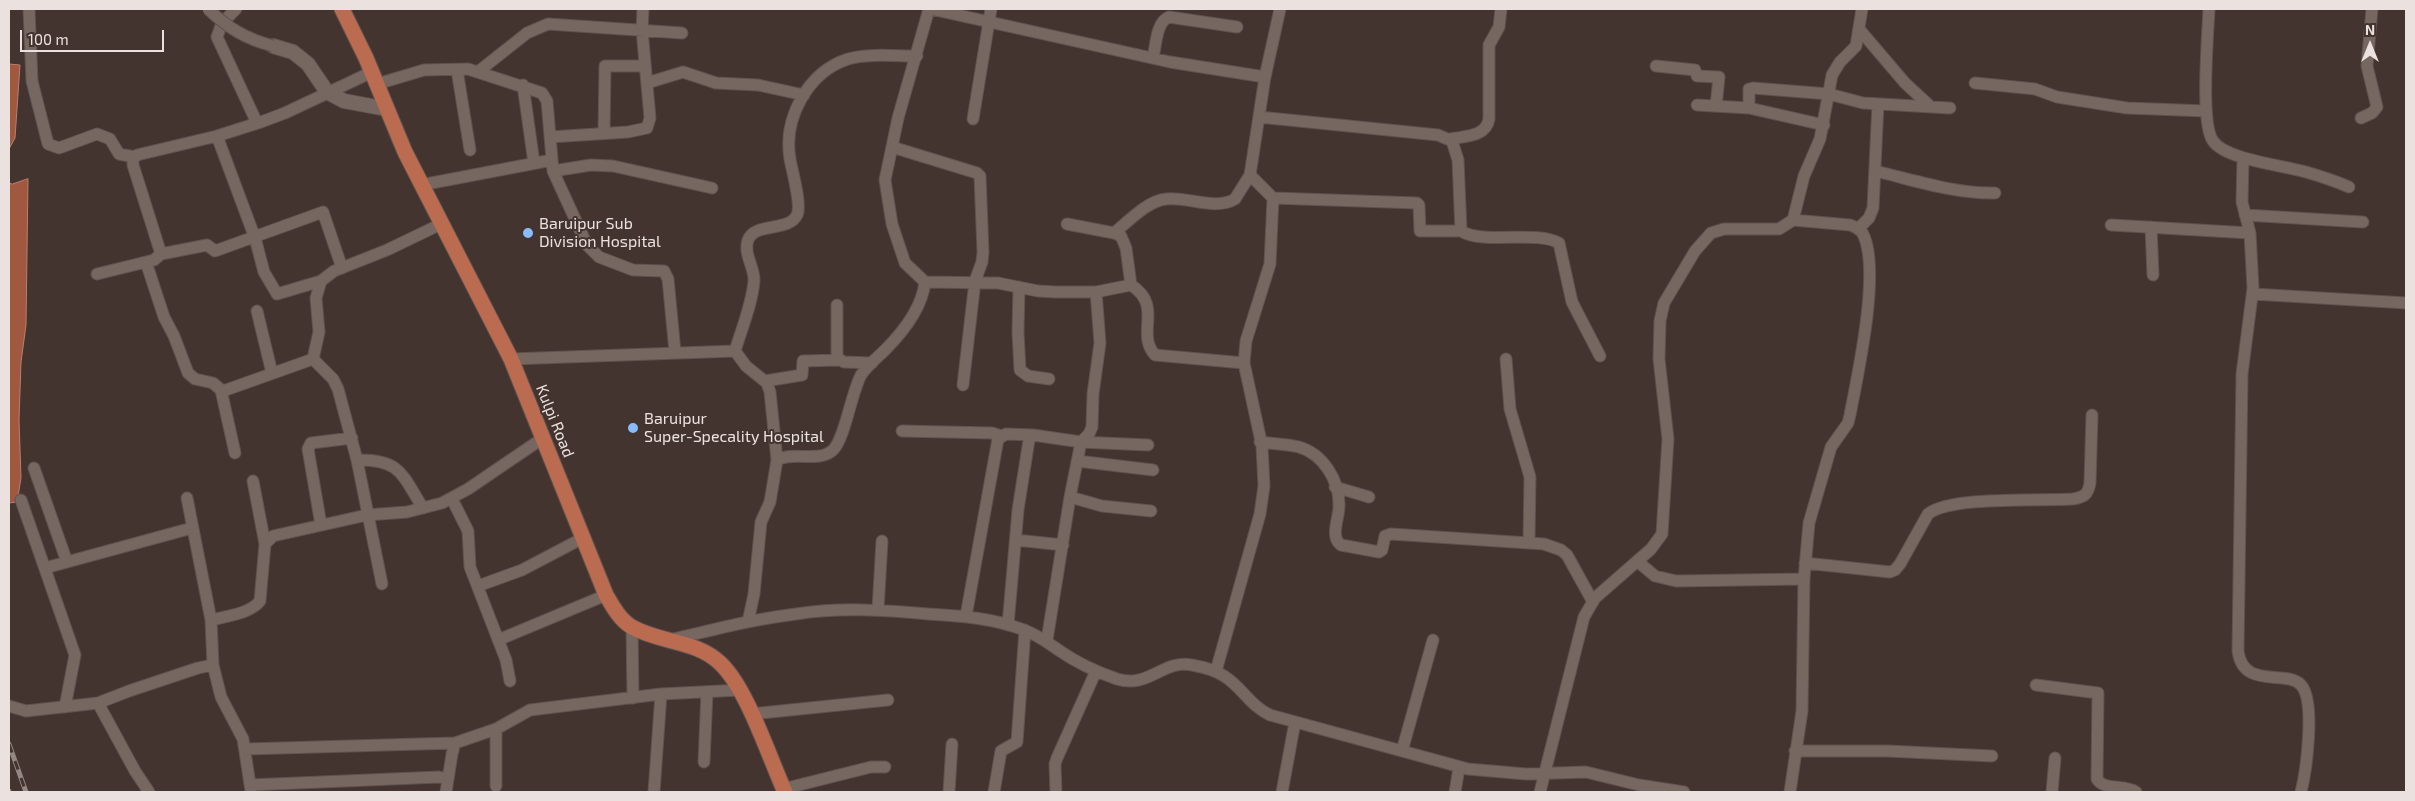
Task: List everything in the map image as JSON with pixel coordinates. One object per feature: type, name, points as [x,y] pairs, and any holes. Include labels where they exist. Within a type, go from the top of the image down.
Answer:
[{"type":"main road","name":"Kulpi Road","points":[[342,9],[421,185],[510,360],[606,595],[621,618],[632,627],[701,650],[712,656],[729,673],[740,690],[784,791]]},
{"type":"street","points":[[29,9],[32,82],[48,144],[59,148],[97,134],[110,139],[119,154],[135,157],[144,152],[217,136],[257,123],[285,113],[327,92],[374,78],[424,70],[480,71],[542,93],[547,101],[553,165],[588,245],[599,257],[633,270],[664,272],[668,279],[675,352]]},
{"type":"street","points":[[208,9],[236,33],[252,41],[293,52],[308,64],[327,92],[344,101],[387,109]]},
{"type":"street","points":[[236,9],[222,23],[217,37],[257,123]]},
{"type":"street","points":[[550,137],[640,131],[647,128],[650,118],[642,30],[643,9]]},
{"type":"street","points":[[1244,362],[1155,354],[1148,344],[1147,300],[1142,292],[1131,285],[1096,292],[1047,292],[975,281],[925,282],[905,263],[892,224],[885,180],[892,147],[930,9],[1153,58],[1265,77]]},
{"type":"street","points":[[973,119],[991,9]]},
{"type":"street","points":[[1114,233],[1156,201],[1167,198],[1230,202],[1235,199],[1250,175],[1265,77],[1280,9]]},
{"type":"street","points":[[1259,117],[1398,130],[1438,136],[1450,140],[1482,132],[1486,128],[1488,119],[1489,45],[1499,26],[1501,9]]},
{"type":"street","points":[[1540,792],[1584,617],[1593,602],[1660,539],[1663,529],[1668,438],[1659,360],[1659,330],[1664,303],[1695,251],[1711,233],[1724,229],[1779,229],[1787,226],[1793,220],[1804,176],[1818,145],[1824,125],[1832,75],[1840,62],[1854,48],[1862,9]]},
{"type":"street","points":[[2209,9],[2206,110],[2208,128],[2214,143],[2243,159],[2300,170],[2349,186]]},
{"type":"street","points":[[2361,118],[2372,113],[2377,107],[2367,66],[2372,9]]},
{"type":"street","points":[[1153,58],[1160,26],[1164,19],[1169,17],[1237,27]]},
{"type":"street","points":[[480,71],[527,33],[548,24],[682,33]]},
{"type":"street","points":[[1859,29],[1904,83],[1931,107]]},
{"type":"street","points":[[735,350],[754,284],[753,270],[747,250],[748,241],[756,232],[791,221],[797,215],[798,206],[789,152],[789,137],[790,125],[804,95],[826,70],[849,59],[916,56]]},
{"type":"street","points":[[604,133],[605,66],[645,66]]},
{"type":"street","points":[[1656,66],[1695,70],[1697,76],[1719,77],[1716,106]]},
{"type":"street","points":[[457,70],[470,150]]},
{"type":"street","points":[[647,83],[683,72],[716,83],[758,85],[804,95]]},
{"type":"street","points":[[1975,83],[2035,89],[2057,97],[2127,108],[2206,110]]},
{"type":"street","points":[[523,85],[534,163]]},
{"type":"street","points":[[1749,108],[1751,88],[1829,94],[1846,100],[1878,104],[1950,108]]},
{"type":"street","points":[[1858,228],[1872,212],[1878,104]]},
{"type":"street","points":[[1697,105],[1749,108],[1824,125]]},
{"type":"street","points":[[217,136],[255,238],[264,272],[277,294],[321,281],[342,268],[387,250],[440,224]]},
{"type":"street","points":[[1450,140],[1456,148],[1458,160],[1461,231]]},
{"type":"street","points":[[892,147],[980,176],[982,262],[975,281],[964,386]]},
{"type":"street","points":[[135,157],[133,165],[161,254]]},
{"type":"street","points":[[2243,159],[2241,192],[2250,233],[2253,294],[2242,374],[2238,651],[2241,662],[2248,670],[2262,676],[2297,682],[2304,689],[2309,739],[2301,792]]},
{"type":"street","points":[[421,185],[534,163],[613,166],[712,188]]},
{"type":"street","points":[[1875,171],[1972,192],[1994,193]]},
{"type":"street","points":[[1250,175],[1273,198],[1417,203],[1419,205],[1420,231],[1461,231],[1472,235],[1546,240],[1559,243],[1572,302],[1600,356]]},
{"type":"street","points":[[1216,671],[1260,514],[1265,472],[1244,362],[1246,341],[1270,264],[1273,198]]},
{"type":"street","points":[[97,274],[154,260],[161,254],[207,245],[214,251],[255,238],[323,212],[342,268]]},
{"type":"street","points":[[2245,215],[2363,222]]},
{"type":"street","points":[[1790,792],[1802,711],[1804,578],[1811,512],[1831,447],[1848,423],[1850,415],[1862,349],[1869,264],[1864,235],[1858,228],[1850,225],[1793,220]]},
{"type":"street","points":[[1068,224],[1121,236],[1124,240],[1131,285]]},
{"type":"street","points":[[2111,225],[2250,233]]},
{"type":"street","points":[[2151,227],[2153,275]]},
{"type":"street","points":[[146,262],[164,318],[174,336],[188,373],[195,379],[213,383],[221,390],[235,453]]},
{"type":"street","points":[[313,358],[319,332],[316,298],[321,281]]},
{"type":"street","points":[[777,460],[783,456],[821,456],[832,450],[839,440],[852,395],[862,374],[909,322],[924,293],[925,282]]},
{"type":"street","points":[[1019,287],[1018,332],[1020,370],[1028,376],[1049,379]]},
{"type":"street","points":[[1047,640],[1070,497],[1081,442],[1089,434],[1092,427],[1093,394],[1099,359],[1100,328],[1096,292]]},
{"type":"street","points":[[2253,294],[2406,303]]},
{"type":"street","points":[[837,304],[836,355],[840,360]]},
{"type":"street","points":[[257,311],[272,373]]},
{"type":"street","points":[[510,360],[735,350]]},
{"type":"street","points":[[735,350],[746,366],[765,381],[770,392],[777,460],[770,502],[761,522],[754,594],[748,622]]},
{"type":"street","points":[[221,390],[313,358]]},
{"type":"street","points":[[313,358],[334,379],[352,438],[382,584]]},
{"type":"street","points":[[765,381],[802,375],[803,361],[840,360],[872,362]]},
{"type":"street","points":[[1506,360],[1510,409],[1530,476],[1529,542]]},
{"type":"street","points":[[1806,563],[1890,572],[1900,564],[1928,514],[1934,510],[1972,503],[2073,499],[2084,496],[2088,493],[2090,483],[2092,415]]},
{"type":"street","points":[[902,431],[992,433],[1001,436],[1033,436],[1081,442],[1148,445]]},
{"type":"street","points":[[966,616],[996,445],[1001,436]]},
{"type":"street","points":[[1008,625],[1027,447],[1033,436]]},
{"type":"street","points":[[321,525],[308,449],[312,444],[352,438]]},
{"type":"street","points":[[265,544],[278,534],[367,514],[407,512],[452,498],[468,490],[543,438]]},
{"type":"street","points":[[1260,442],[1300,447],[1325,463],[1340,504],[1336,538],[1341,545],[1378,552],[1382,550],[1385,536],[1391,534],[1529,542],[1553,547],[1567,555],[1593,602]]},
{"type":"street","points":[[357,460],[387,462],[394,466],[402,474],[423,508]]},
{"type":"street","points":[[1077,461],[1153,470]]},
{"type":"street","points":[[34,468],[67,562]]},
{"type":"street","points":[[211,620],[256,607],[260,601],[265,544],[253,481]]},
{"type":"street","points":[[1335,487],[1369,497]]},
{"type":"street","points":[[1070,497],[1102,506],[1151,511]]},
{"type":"street","points":[[187,498],[211,620],[213,665],[221,697],[239,730],[246,749],[250,789],[327,780],[448,779]]},
{"type":"street","points":[[452,498],[468,531],[470,567],[498,640],[510,681]]},
{"type":"street","points":[[21,500],[75,655],[65,707]]},
{"type":"street","points":[[46,568],[192,528]]},
{"type":"street","points":[[478,586],[522,570],[583,538]]},
{"type":"street","points":[[1016,540],[1063,544]]},
{"type":"street","points":[[878,609],[882,541]]},
{"type":"street","points":[[1637,562],[1655,576],[1676,581],[1804,578]]},
{"type":"street","points":[[498,640],[606,595]]},
{"type":"street","points":[[668,640],[797,613],[878,609],[966,616],[1025,630],[1047,640],[1059,651],[1096,670],[1123,680],[1142,681],[1177,664],[1192,665],[1216,671],[1226,676],[1261,711],[1459,768],[1497,773],[1544,774],[1586,772],[1639,785],[1684,792]]},
{"type":"street","points":[[632,627],[633,698]]},
{"type":"street","points":[[994,792],[1001,751],[1017,742],[1025,630]]},
{"type":"street","points":[[1402,751],[1433,640]]},
{"type":"street","points":[[9,706],[26,711],[98,703],[198,668],[213,665]]},
{"type":"street","points":[[1056,792],[1055,764],[1096,670]]},
{"type":"street","points":[[2036,685],[2098,693],[2096,779],[2103,785],[2136,792]]},
{"type":"street","points":[[246,749],[455,744],[496,729],[530,710],[661,694],[740,690]]},
{"type":"street","points":[[704,762],[708,692]]},
{"type":"street","points":[[654,792],[661,694]]},
{"type":"street","points":[[751,714],[888,700]]},
{"type":"street","points":[[98,703],[135,771],[149,792]]},
{"type":"street","points":[[1282,792],[1295,722]]},
{"type":"street","points":[[496,729],[496,786]]},
{"type":"street","points":[[446,792],[455,744]]},
{"type":"street","points":[[949,792],[952,744]]},
{"type":"street","points":[[1795,750],[1888,750],[1992,756]]},
{"type":"street","points":[[2052,792],[2054,758]]},
{"type":"street","points":[[784,791],[871,767],[885,767]]},
{"type":"street","points":[[1455,792],[1459,768]]},
{"type":"shaded area","points":[[9,64],[20,65],[15,138],[9,149]]},
{"type":"shaded area","points":[[28,179],[26,325],[21,362],[19,420],[21,478],[17,502],[9,503],[9,183],[12,184]]},
{"type":"railway","points":[[9,744],[26,792]]},
{"type":"place","name":"Baruipur Sub Division Hospital","points":[[528,233]]},
{"type":"place","name":"Baruipur Super-Specality Hospital","points":[[633,428]]}]
